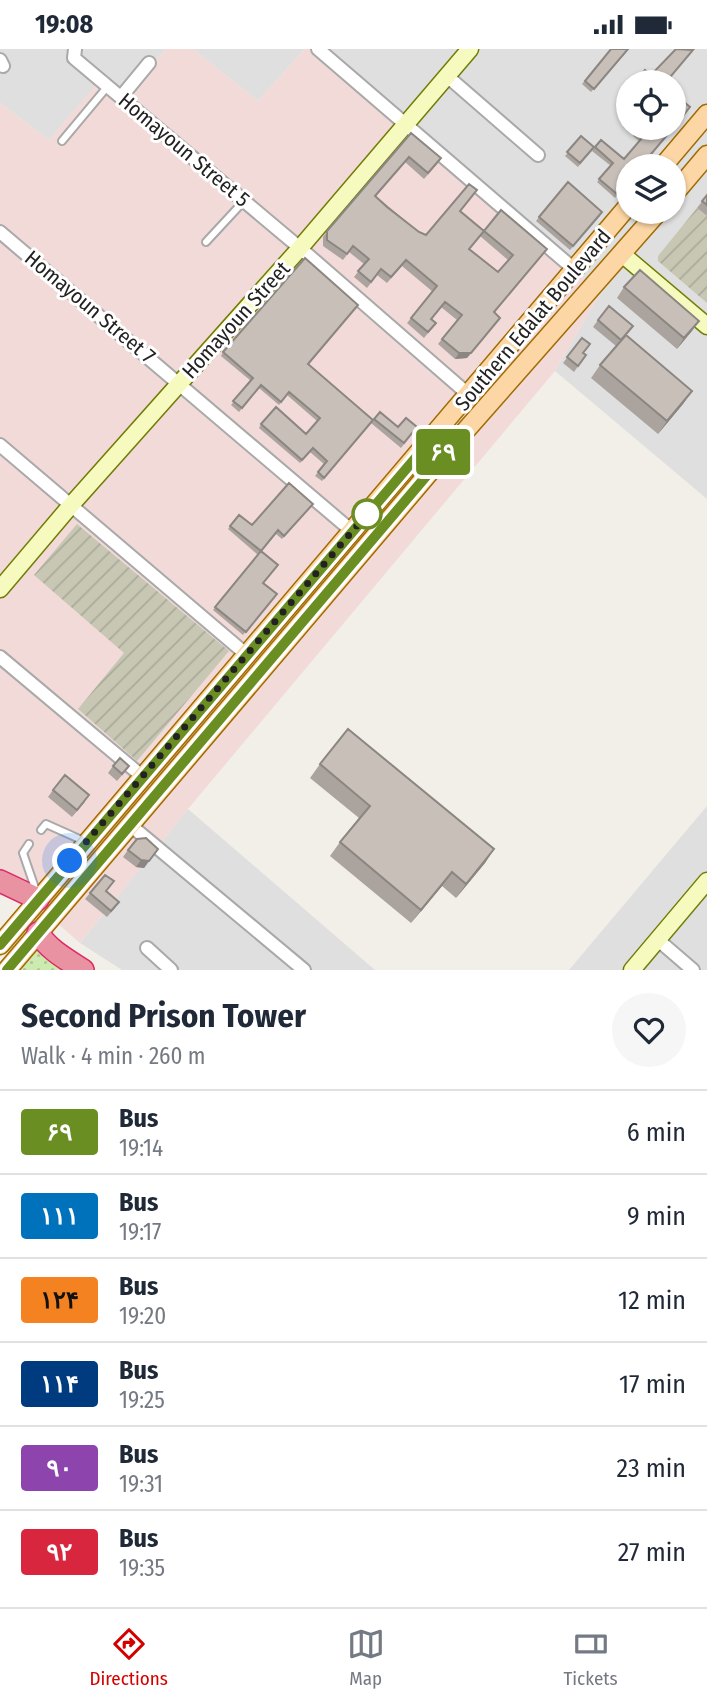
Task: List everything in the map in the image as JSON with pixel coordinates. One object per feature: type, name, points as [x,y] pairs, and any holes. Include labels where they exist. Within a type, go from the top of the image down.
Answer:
[{"type":"highway","points":[[0,881],[38,899]]},
{"type":"highway","points":[[38,933],[57,954],[83,970]]},
{"type":"main road","points":[[673,154],[707,114]]},
{"type":"main road","points":[[686,180],[707,155]]},
{"type":"main road","name":"Southern Edalat Boulevard","points":[[0,945],[616,221]]},
{"type":"main road","name":"Southern Edalat Boulevard","points":[[7,970],[445,454],[648,224]]},
{"type":"main road","points":[[430,441],[445,454]]},
{"type":"street","name":"Homayoun Street 5","points":[[75,49],[74,58],[300,248],[469,395]]},
{"type":"street","points":[[318,49],[575,270]]},
{"type":"street","name":"Homayoun Street","points":[[0,589],[300,248],[470,49]]},
{"type":"street","points":[[121,97],[149,63]]},
{"type":"street","points":[[447,76],[538,155]]},
{"type":"street","name":"Homayoun Street 7","points":[[0,232],[353,532]]},
{"type":"street","points":[[622,254],[707,326]]},
{"type":"street","points":[[0,445],[247,655]]},
{"type":"street","points":[[0,657],[143,777]]},
{"type":"street","points":[[129,824],[298,968]]},
{"type":"street","points":[[632,970],[707,881]]},
{"type":"street","points":[[657,939],[693,970]]},
{"type":"street","points":[[147,948],[171,970]]},
{"type":"lane","points":[[62,141],[108,86]]},
{"type":"lane","points":[[206,242],[244,201]]},
{"type":"lane","points":[[41,830],[46,824],[86,842]]},
{"type":"lane","points":[[29,844],[23,853],[38,899]]},
{"type":"shaded area","points":[[0,49],[166,49],[127,95],[104,76],[49,140],[0,103]]},
{"type":"shaded area","points":[[166,49],[193,49],[258,101],[305,49],[330,49],[600,294],[555,371],[188,809],[80,943],[0,873],[0,103],[49,140],[104,75],[127,95]]},
{"type":"shaded area","points":[[193,49],[305,49],[258,101]]},
{"type":"shaded area","points":[[330,49],[707,49],[707,499],[555,371],[600,294]]},
{"type":"shaded area","points":[[697,208],[707,216],[707,303],[658,261],[658,256]]},
{"type":"shaded area","points":[[77,524],[229,651],[137,761],[78,709],[124,653],[34,575]]},
{"type":"shaded area","points":[[707,806],[707,970],[569,970]]},
{"type":"shaded area","points":[[188,809],[375,970],[122,970],[80,943]]},
{"type":"green space","points":[[36,947],[44,958],[63,970],[18,970]]},
{"type":"building","points":[[611,49],[628,49],[594,89],[585,81]]},
{"type":"building","points":[[676,49],[693,50],[676,70],[656,70]]},
{"type":"building","points":[[411,133],[441,158],[428,173],[409,157],[375,196],[387,207],[426,235],[469,184],[477,190],[460,211],[484,231],[501,210],[547,249],[494,312],[500,318],[471,353],[459,353],[442,339],[462,315],[445,302],[431,319],[436,323],[428,332],[411,318],[437,286],[406,260],[391,277],[381,269],[371,282],[358,271],[369,259],[353,246],[347,254],[327,240],[327,231]],"holes":[[[484,231],[513,255],[498,272],[469,249]]]},
{"type":"building","points":[[581,136],[594,147],[580,163],[567,152]]},
{"type":"building","points":[[601,140],[618,154],[616,193],[599,179],[613,163],[595,147]]},
{"type":"building","points":[[640,140],[663,140],[651,154],[628,154]]},
{"type":"building","points":[[568,182],[602,212],[573,246],[539,217]]},
{"type":"building","points":[[305,258],[358,305],[308,364],[373,420],[324,478],[318,472],[327,461],[313,448],[302,460],[261,424],[276,407],[306,434],[320,418],[289,392],[281,402],[261,385],[242,408],[233,401],[253,378],[223,352]]},
{"type":"building","points":[[640,270],[699,321],[684,338],[624,287]]},
{"type":"building","points":[[609,306],[633,326],[621,340],[598,320]]},
{"type":"building","points":[[626,335],[692,391],[667,421],[600,365]]},
{"type":"building","points":[[582,338],[590,344],[578,366],[567,357]]},
{"type":"building","points":[[380,412],[398,427],[406,418],[417,427],[404,443],[374,419]]},
{"type":"building","points":[[289,483],[313,504],[284,536],[278,530],[261,551],[230,526],[239,515],[252,525]]},
{"type":"building","points":[[261,551],[278,565],[263,583],[277,594],[246,632],[215,607]]},
{"type":"building","points":[[348,729],[494,849],[466,884],[452,872],[421,910],[340,842],[370,806],[320,764]]},
{"type":"building","points":[[120,758],[129,766],[122,774],[113,766]]},
{"type":"building","points":[[65,775],[89,795],[77,810],[53,790]]},
{"type":"building","points":[[146,838],[158,849],[149,861],[141,860],[128,850],[137,839]]},
{"type":"building","points":[[105,875],[114,881],[106,891],[119,902],[111,911],[90,893]]},
{"type":"bus line","name":"۶۹","points":[[0,945],[430,441],[445,454],[7,970]]},
{"type":"route","points":[[70,861],[367,514]]}]
